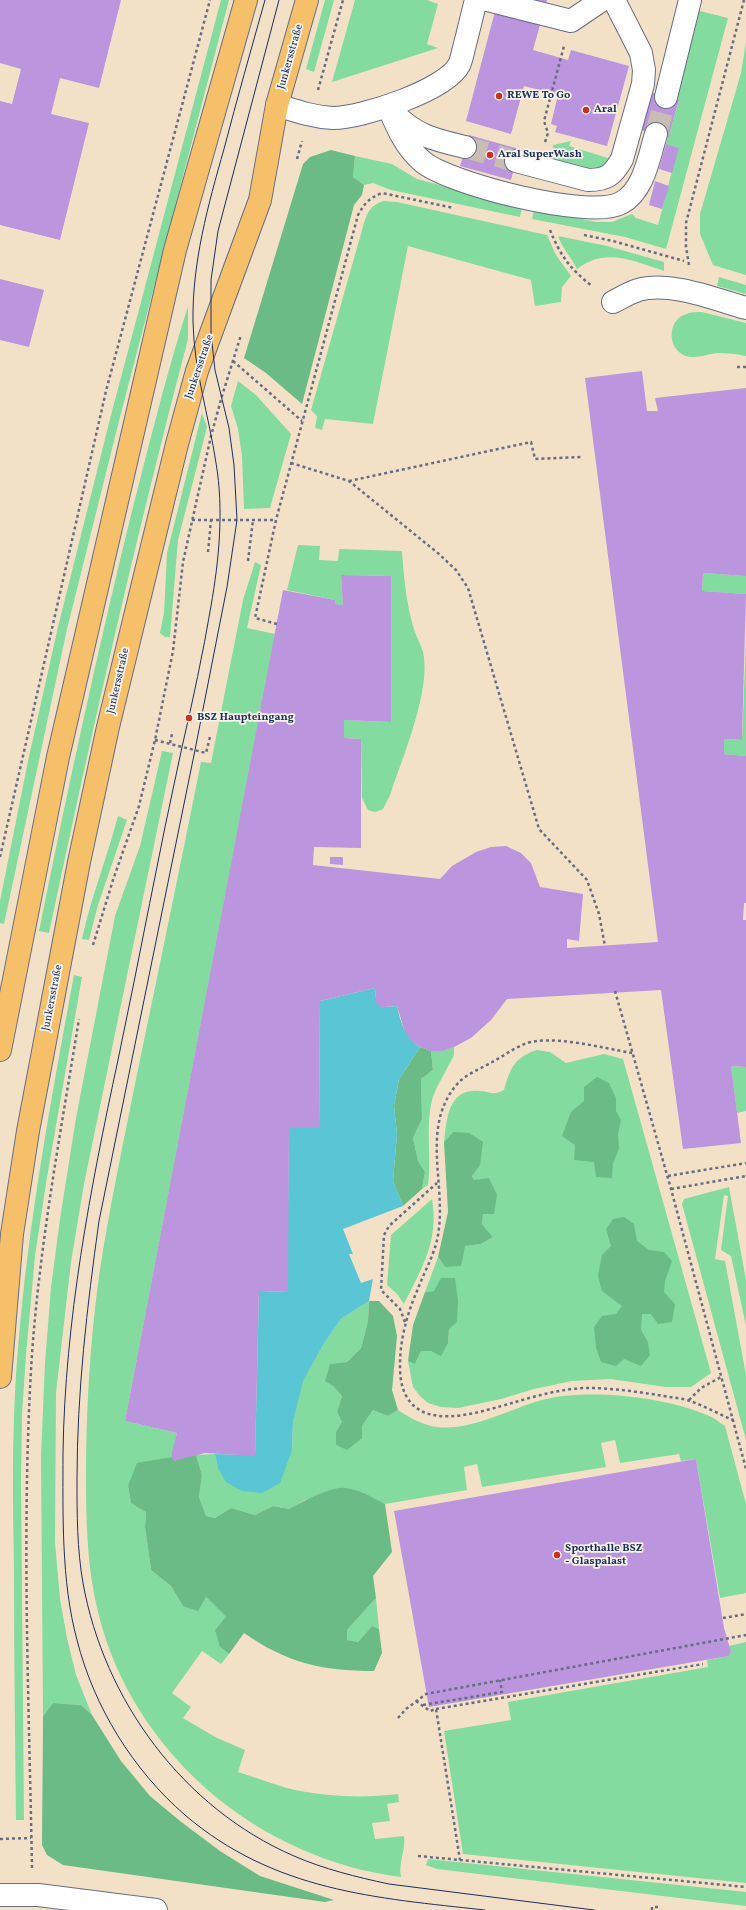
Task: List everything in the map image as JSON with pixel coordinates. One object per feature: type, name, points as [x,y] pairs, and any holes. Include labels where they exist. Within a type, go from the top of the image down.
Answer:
[{"type":"main road","points":[[0,1050],[58,757],[127,465],[175,250],[246,0]]},
{"type":"main road","name":"Junkersstraße","points":[[0,1377],[12,1234],[28,1131],[76,877],[108,727],[177,444],[197,371],[260,200],[277,105],[307,0]]},
{"type":"street","points":[[277,105],[310,116],[335,118],[359,115],[388,106],[441,84],[451,76],[459,64],[476,0]]},
{"type":"street","points":[[488,0],[571,21],[602,0]]},
{"type":"street","points":[[516,161],[588,180],[600,180],[610,176],[622,159],[643,84],[644,70],[641,53],[614,0]]},
{"type":"street","points":[[666,97],[690,0]]},
{"type":"street","points":[[388,106],[399,134],[410,150],[423,162],[437,171],[529,199],[590,208],[607,208],[622,203],[633,192],[643,179],[656,134]]},
{"type":"street","points":[[388,106],[402,122],[413,131],[431,139],[465,147]]},
{"type":"street","points":[[612,302],[638,290],[661,287],[746,308]]},
{"type":"street","points":[[0,1895],[32,1895],[156,1910]]},
{"type":"path","points":[[0,857],[106,391],[210,0]]},
{"type":"path","points":[[682,291],[690,263],[686,247],[686,224],[744,0]]},
{"type":"path","points":[[538,167],[548,133],[544,121],[571,21]]},
{"type":"path","points":[[277,624],[255,618],[276,520],[358,215],[365,202],[382,194],[459,209]]},
{"type":"path","points":[[544,228],[557,230]]},
{"type":"path","points":[[550,229],[556,245],[574,272],[612,302]]},
{"type":"path","points":[[578,234],[613,241],[690,263]]},
{"type":"path","points":[[93,946],[113,880],[139,806],[155,740],[172,651],[177,601],[192,520],[211,436],[233,361],[302,421]]},
{"type":"path","points":[[738,368],[746,367]]},
{"type":"path","points":[[349,481],[531,442],[535,459],[581,457]]},
{"type":"path","points":[[291,463],[349,481],[440,554],[456,570],[468,588],[539,829],[587,880],[599,914],[605,946]]},
{"type":"path","points":[[192,520],[276,520]]},
{"type":"path","points":[[208,552],[211,520]]},
{"type":"path","points":[[248,561],[253,520]]},
{"type":"path","points":[[170,743],[172,734]]},
{"type":"path","points":[[155,740],[206,753],[210,737]]},
{"type":"path","points":[[615,991],[671,1189],[746,1469]]},
{"type":"path","points":[[32,1895],[26,1538],[28,1438],[32,1353],[49,1206],[80,1014]]},
{"type":"path","points":[[632,1053],[556,1041],[539,1040],[523,1045],[461,1080],[448,1096],[440,1117],[437,1137],[440,1216],[438,1236],[405,1322],[400,1354],[400,1380],[405,1394],[414,1406],[425,1412],[453,1415],[483,1412],[553,1393],[587,1388],[637,1391],[689,1400],[733,1420]]},
{"type":"path","points":[[667,1176],[746,1163]]},
{"type":"path","points":[[671,1189],[746,1176]]},
{"type":"path","points":[[405,1322],[400,1309],[381,1290],[384,1235],[390,1226],[438,1183]]},
{"type":"path","points":[[689,1400],[701,1388],[721,1377]]},
{"type":"path","points":[[723,1618],[746,1614]]},
{"type":"path","points":[[398,1718],[426,1694],[746,1635]]},
{"type":"path","points":[[416,1701],[430,1711],[703,1664]]},
{"type":"path","points":[[422,1705],[502,1692],[500,1680]]},
{"type":"path","points":[[436,1710],[460,1860]]},
{"type":"path","points":[[0,1839],[31,1838]]},
{"type":"path","points":[[418,1856],[746,1887]]},
{"type":"path","points":[[652,1910],[652,1907],[659,1907]]},
{"type":"green space","points":[[221,0],[229,0],[120,417],[67,629],[4,924],[0,923],[0,901],[28,761],[58,627],[111,415]]},
{"type":"green space","points":[[325,0],[334,0],[314,72],[306,69]]},
{"type":"green space","points":[[355,0],[427,0],[438,4],[427,44],[438,48],[332,82]]},
{"type":"green space","points":[[696,10],[728,18],[666,249],[625,237],[532,219],[534,210],[597,222],[612,222],[632,214],[636,218],[658,225],[678,148],[666,144],[679,101],[676,99]]},
{"type":"green space","points":[[746,42],[746,275],[713,265],[700,234],[700,214],[741,73]]},
{"type":"green space","points":[[571,141],[569,146],[608,158],[599,168],[592,170],[578,169],[557,163],[553,156],[553,145]]},
{"type":"green space","points":[[331,150],[355,156],[353,177],[364,185],[362,195],[354,205],[302,404],[266,373],[244,358],[303,164],[310,157]]},
{"type":"green space","points":[[355,156],[392,164],[417,179],[522,207],[520,217],[391,190],[373,183],[364,185],[353,177]]},
{"type":"green space","points":[[384,201],[397,202],[547,235],[556,255],[571,276],[562,287],[561,302],[535,306],[531,280],[408,246],[373,424],[325,419],[322,430],[315,428],[317,416],[311,410],[364,223],[371,209],[376,204]]},
{"type":"green space","points":[[558,236],[607,246],[664,262],[664,271],[630,260],[609,257],[588,262],[577,269]]},
{"type":"green space","points":[[719,277],[746,285],[746,294],[717,286]]},
{"type":"green space","points":[[188,306],[188,339],[150,487],[115,635],[49,933],[39,931],[60,827],[118,567],[158,410]]},
{"type":"green space","points":[[692,312],[702,312],[746,323],[746,356],[718,353],[698,357],[688,357],[679,352],[675,347],[672,336],[672,331],[676,320]]},
{"type":"green space","points":[[238,381],[256,395],[291,434],[270,508],[244,509],[242,456],[238,429],[231,406]]},
{"type":"green space","points":[[202,413],[207,427],[178,540],[170,637],[165,637],[160,633],[164,613],[167,553]]},
{"type":"green space","points":[[298,545],[320,546],[319,560],[338,561],[339,549],[402,551],[407,600],[415,632],[423,652],[425,667],[420,704],[408,743],[390,795],[383,809],[375,812],[368,810],[362,798],[361,739],[344,738],[344,720],[391,722],[391,576],[341,575],[343,605],[335,604],[335,600],[287,590]]},
{"type":"green space","points":[[255,562],[261,565],[247,628],[275,634],[125,1421],[177,1433],[172,1457],[143,1463],[128,1486],[131,1503],[146,1511],[145,1527],[151,1570],[171,1586],[183,1606],[205,1596],[226,1617],[220,1647],[229,1654],[221,1664],[202,1651],[172,1693],[191,1707],[183,1718],[215,1737],[245,1750],[238,1772],[284,1787],[324,1795],[374,1796],[398,1794],[399,1802],[387,1804],[390,1821],[372,1823],[375,1839],[404,1836],[404,1846],[400,1867],[401,1877],[348,1866],[298,1848],[251,1822],[209,1791],[171,1753],[140,1710],[115,1663],[98,1612],[89,1561],[86,1493],[88,1401],[93,1326],[103,1251],[126,1128],[201,762],[211,763],[243,600]]},
{"type":"green space","points":[[703,573],[746,576],[746,594],[702,591]]},
{"type":"green space","points":[[746,641],[746,756],[724,754],[724,739],[742,740]]},
{"type":"green space","points":[[162,751],[173,753],[84,1184],[71,1262],[56,1393],[55,1542],[60,1599],[76,1675],[92,1715],[81,1705],[53,1703],[43,1716],[41,1456],[45,1363],[51,1287],[76,1118],[115,916],[140,846]]},
{"type":"green space","points":[[118,816],[127,820],[98,905],[89,940],[82,939],[90,908]]},
{"type":"green space","points":[[74,975],[82,977],[47,1177],[35,1256],[26,1355],[22,1414],[21,1481],[24,1820],[16,1820],[13,1472],[17,1359],[22,1304],[36,1194]]},
{"type":"green space","points":[[420,1047],[431,1051],[433,1070],[421,1079],[422,1119],[413,1138],[418,1161],[425,1172],[422,1189],[403,1206],[393,1181],[397,1134],[394,1106],[399,1079]]},
{"type":"green space","points":[[454,1047],[454,1055],[432,1100],[429,1121],[428,1185],[422,1189],[425,1172],[418,1161],[413,1138],[422,1119],[421,1079],[433,1070],[431,1051],[443,1051]]},
{"type":"green space","points":[[537,1050],[550,1052],[566,1063],[604,1054],[623,1059],[711,1373],[691,1387],[666,1387],[610,1379],[572,1381],[458,1408],[441,1407],[428,1403],[413,1387],[408,1361],[415,1364],[421,1351],[431,1351],[448,1343],[449,1329],[434,1291],[425,1292],[438,1257],[445,1267],[465,1246],[481,1244],[493,1237],[482,1224],[483,1214],[472,1175],[480,1165],[453,1132],[444,1142],[446,1123],[451,1106],[455,1099],[461,1094],[469,1091],[495,1093],[504,1090],[514,1064],[523,1056]]},
{"type":"green space","points":[[731,1066],[746,1067],[746,1111],[737,1113]]},
{"type":"green space","points":[[597,1077],[609,1083],[616,1098],[616,1111],[621,1120],[618,1134],[619,1149],[613,1163],[612,1178],[596,1177],[594,1162],[574,1160],[575,1145],[562,1136],[571,1112],[584,1101],[584,1087]]},
{"type":"green space","points":[[453,1132],[469,1133],[483,1142],[480,1165],[472,1176],[474,1180],[489,1178],[497,1195],[494,1214],[483,1214],[482,1224],[493,1237],[481,1244],[465,1246],[461,1266],[445,1267],[438,1257],[448,1212],[444,1142]]},
{"type":"green space","points":[[729,1187],[746,1280],[746,1326],[731,1256],[721,1250],[728,1196],[724,1195],[715,1259],[725,1261],[746,1375],[746,1440],[682,1204],[684,1199]]},
{"type":"green space","points":[[432,1199],[434,1214],[431,1241],[423,1266],[404,1304],[397,1294],[387,1285],[391,1235]]},
{"type":"green space","points":[[624,1217],[634,1224],[637,1241],[649,1250],[664,1252],[672,1261],[665,1281],[664,1292],[675,1304],[672,1322],[658,1324],[651,1314],[642,1314],[641,1330],[648,1342],[650,1355],[641,1366],[624,1359],[616,1366],[601,1362],[596,1348],[594,1327],[602,1316],[616,1314],[622,1306],[602,1291],[598,1276],[602,1255],[611,1246],[606,1229],[613,1219]]},
{"type":"green space","points":[[441,1278],[455,1278],[458,1301],[457,1322],[449,1329],[448,1343],[441,1356],[431,1351],[421,1351],[415,1364],[408,1361],[413,1325],[425,1292],[434,1291]]},
{"type":"green space","points":[[369,1301],[368,1321],[361,1348],[347,1362],[330,1364],[333,1386],[342,1396],[337,1412],[342,1422],[336,1433],[362,1426],[373,1410],[388,1416],[398,1410],[412,1419],[428,1425],[456,1427],[485,1420],[529,1404],[560,1396],[626,1396],[670,1403],[707,1415],[725,1426],[746,1504],[746,1593],[720,1598],[696,1459],[681,1461],[679,1454],[620,1463],[615,1440],[601,1443],[606,1467],[482,1487],[477,1464],[464,1467],[467,1490],[385,1504],[365,1494],[305,1500],[289,1509],[273,1506],[255,1515],[231,1508],[215,1518],[206,1516],[199,1497],[202,1475],[196,1455],[215,1454],[218,1468],[292,1450],[293,1422],[302,1381],[323,1345],[341,1319]]},
{"type":"green space","points":[[369,1301],[379,1301],[393,1316],[397,1336],[392,1390],[398,1410],[388,1416],[373,1410],[362,1426],[362,1438],[347,1450],[336,1445],[336,1432],[342,1422],[337,1412],[342,1396],[333,1386],[325,1381],[330,1364],[347,1362],[361,1348],[368,1321]]},
{"type":"green space","points":[[196,1455],[202,1475],[199,1497],[206,1516],[215,1518],[231,1508],[255,1515],[273,1506],[289,1509],[316,1496],[339,1488],[360,1492],[385,1504],[392,1552],[373,1576],[376,1598],[347,1630],[347,1640],[358,1642],[372,1626],[379,1629],[382,1653],[374,1671],[355,1671],[321,1667],[306,1663],[275,1652],[244,1633],[229,1654],[220,1647],[215,1630],[226,1617],[206,1597],[198,1611],[183,1606],[171,1586],[151,1570],[145,1527],[146,1512],[131,1503],[128,1486],[137,1463],[172,1457],[174,1460]]},
{"type":"green space","points":[[376,1598],[379,1629],[372,1626],[358,1642],[347,1640],[347,1630]]},
{"type":"green space","points":[[746,1642],[746,1883],[463,1854],[444,1731],[511,1720],[508,1702],[708,1667],[707,1660],[729,1656],[731,1652],[729,1646]]},
{"type":"green space","points":[[53,1703],[81,1705],[92,1715],[121,1761],[150,1796],[220,1851],[260,1876],[334,1900],[325,1902],[63,1865],[47,1855],[42,1845],[43,1716]]},
{"type":"green space","points":[[428,1859],[746,1892],[746,1906],[437,1869],[426,1865]]},
{"type":"water","points":[[375,988],[377,1003],[386,1007],[397,1006],[404,1029],[420,1047],[399,1079],[394,1106],[397,1134],[393,1181],[403,1206],[343,1229],[353,1254],[349,1254],[361,1283],[373,1279],[369,1301],[341,1319],[323,1345],[303,1381],[293,1422],[292,1450],[280,1483],[262,1493],[242,1491],[226,1482],[218,1468],[215,1454],[255,1455],[259,1291],[287,1292],[289,1128],[319,1128],[320,1001]]},
{"type":"building","points":[[0,0],[121,0],[99,88],[60,78],[51,114],[89,123],[60,240],[0,225],[0,101],[12,104],[21,69],[0,63]]},
{"type":"building","points":[[498,0],[547,0],[533,50],[568,60],[571,50],[629,66],[607,146],[555,132],[557,126],[551,124],[558,95],[524,86],[511,134],[466,121]]},
{"type":"building","points":[[649,92],[679,100],[668,138],[638,129]]},
{"type":"building","name":"Aral SuperWash","points":[[469,135],[519,149],[511,180],[460,166]]},
{"type":"building","points":[[666,144],[679,148],[672,173],[659,169]]},
{"type":"building","points":[[655,181],[669,186],[662,209],[649,205]]},
{"type":"building","points":[[0,279],[44,290],[29,347],[0,340]]},
{"type":"building","points":[[642,371],[647,411],[658,411],[655,398],[746,388],[746,576],[703,573],[702,591],[746,594],[742,740],[724,739],[724,754],[746,756],[746,903],[744,903],[743,920],[746,920],[746,1067],[731,1066],[741,1143],[683,1149],[661,990],[507,999],[491,1020],[471,1038],[443,1051],[431,1051],[420,1047],[411,1040],[405,1032],[397,1006],[378,1006],[376,1002],[375,988],[320,1001],[319,1128],[289,1128],[288,1292],[259,1291],[255,1456],[205,1453],[174,1461],[172,1452],[177,1433],[125,1421],[283,590],[335,600],[335,604],[343,605],[341,575],[391,576],[391,722],[344,720],[344,738],[361,739],[361,848],[314,847],[313,865],[440,879],[452,866],[476,852],[491,847],[506,846],[521,853],[531,863],[540,887],[583,894],[579,941],[567,939],[567,948],[658,942],[585,378]]},
{"type":"building","points":[[330,857],[343,857],[343,865],[330,864]]},
{"type":"building","name":"Sporthalle BSZ - Glaspalast","points":[[696,1459],[724,1628],[731,1652],[729,1656],[429,1707],[394,1511]]},
{"type":"tunnel","points":[[656,134],[666,97]]},
{"type":"tunnel","points":[[465,147],[516,161]]},
{"type":"tram line","points":[[265,0],[212,191],[202,234],[195,278],[193,300],[194,340],[218,481],[220,499],[220,535],[214,589],[208,624],[165,825],[98,1158],[81,1255],[68,1354],[63,1453],[63,1523],[68,1594],[77,1640],[84,1665],[105,1713],[132,1758],[166,1797],[185,1815],[219,1840],[254,1860],[290,1875],[365,1895],[485,1910]]},
{"type":"tram line","points":[[279,0],[218,231],[211,280],[211,334],[215,370],[229,428],[234,465],[237,520],[227,587],[195,750],[99,1221],[90,1285],[81,1382],[77,1447],[78,1544],[83,1583],[94,1626],[109,1668],[130,1708],[155,1745],[184,1779],[217,1810],[254,1835],[305,1861],[340,1872],[389,1884],[594,1910]]},
{"type":"place","name":"REWE To Go","points":[[499,96]]},
{"type":"place","name":"Aral","points":[[586,110]]},
{"type":"place","name":"Aral SuperWash","points":[[490,155]]},
{"type":"place","name":"BSZ Haupteingang","points":[[189,718]]},
{"type":"place","name":"Sporthalle BSZ - Glaspalast","points":[[557,1555]]}]
